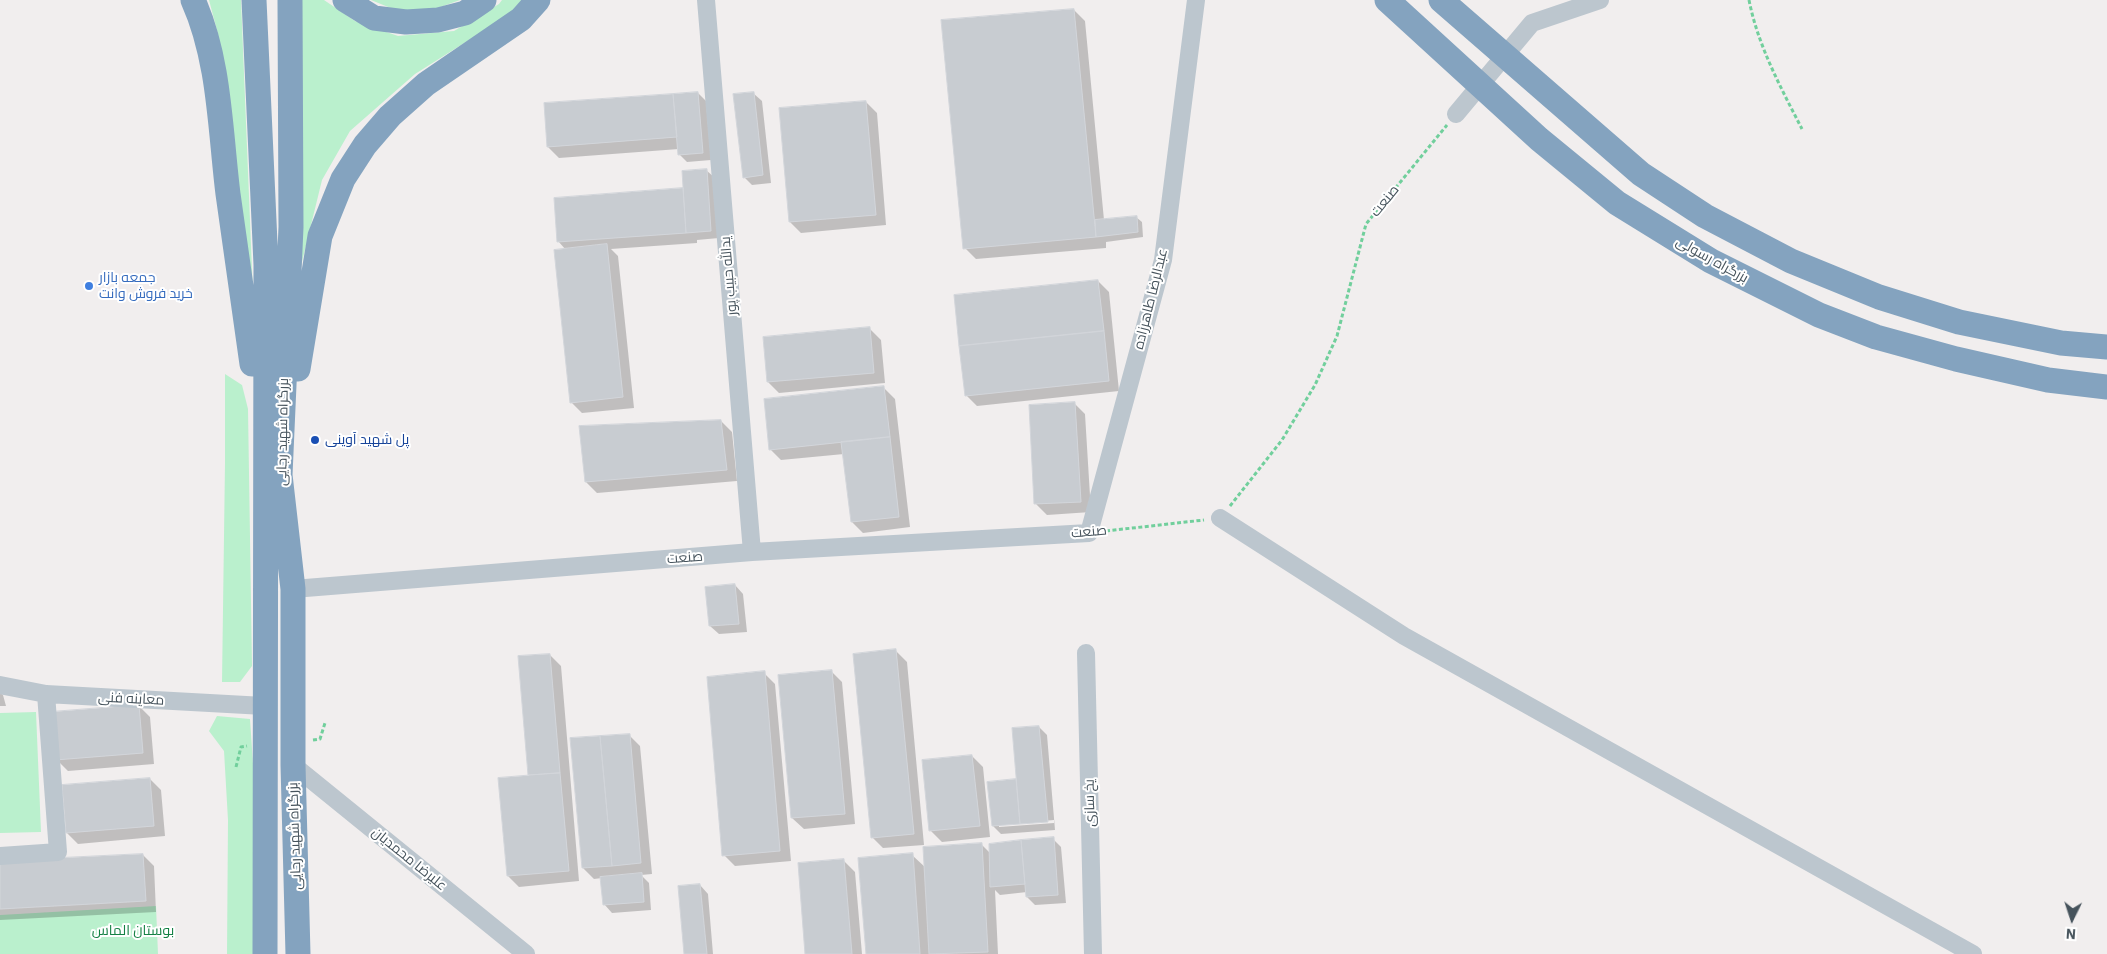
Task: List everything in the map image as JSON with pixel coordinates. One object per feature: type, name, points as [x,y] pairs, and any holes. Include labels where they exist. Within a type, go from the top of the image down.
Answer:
[{"type":"highway","points":[[193,0],[209,52],[217,90],[228,194],[272,467]]},
{"type":"highway","name":"بزرگراه شهید رجایی","points":[[254,0],[266,265],[272,467],[293,589],[293,765],[298,954]]},
{"type":"highway","name":"بزرگراه شهید رجایی","points":[[265,954],[264,706],[272,467],[291,227],[290,0]]},
{"type":"highway","points":[[345,0],[374,18],[406,22],[438,20],[465,13],[484,0]]},
{"type":"highway","points":[[272,467],[320,236],[343,180],[365,144],[390,116],[426,84],[521,19],[538,0]]},
{"type":"highway","name":"بزرگراه رسولی","points":[[1387,0],[1539,139],[1617,204],[1711,261],[1819,315],[1876,336],[1956,359],[2048,380],[2107,387]]},
{"type":"highway","points":[[1445,4],[1641,174],[1705,216],[1791,261],[1879,297],[1959,322],[2061,343],[2107,347]]},
{"type":"street","name":"یدالله حبیب پور","points":[[706,0],[752,552]]},
{"type":"street","name":"عبدالرضا طاهرزاده","points":[[1088,533],[1163,260],[1196,0]]},
{"type":"street","points":[[1456,114],[1532,23],[1600,0]]},
{"type":"street","points":[[1220,518],[1404,636],[1973,954]]},
{"type":"street","name":"صنعت","points":[[293,589],[752,552],[1088,533]]},
{"type":"street","name":"یخ سازی","points":[[1086,653],[1093,954]]},
{"type":"street","name":"معاینه فنی","points":[[0,686],[46,694],[264,706]]},
{"type":"street","points":[[0,856],[58,852],[46,694]]},
{"type":"street","name":"علیرضا محمدیان","points":[[293,765],[526,954]]},
{"type":"path","points":[[1749,0],[1752,16],[1774,74],[1802,129]]},
{"type":"path","name":"صنعت","points":[[1088,533],[1220,518],[1243,492],[1282,440],[1315,385],[1337,336],[1366,224],[1456,114]]},
{"type":"green space","points":[[209,0],[241,0],[254,319],[218,34]]},
{"type":"green space","points":[[297,0],[324,0],[355,21],[398,36],[454,31],[499,4],[502,0],[522,0],[519,6],[488,28],[415,74],[350,131],[322,180],[299,274]]},
{"type":"green space","points":[[371,0],[460,0],[432,10],[398,11]]},
{"type":"green space","points":[[225,374],[242,385],[248,409],[252,666],[240,682],[222,682]]},
{"type":"green space","points":[[36,712],[41,832],[0,833],[0,713]]},
{"type":"green space","points":[[217,716],[250,719],[253,764],[253,954],[227,954],[228,820],[224,751],[209,731]]},
{"type":"green space","name":"بوستان الماس","points":[[156,906],[158,954],[0,954],[0,915]]},
{"type":"building","points":[[1074,9],[1096,237],[963,249],[941,20]]},
{"type":"building","points":[[698,92],[703,153],[678,155],[673,94]]},
{"type":"building","points":[[754,92],[763,175],[743,178],[733,94]]},
{"type":"building","points":[[673,94],[677,137],[547,147],[544,103]]},
{"type":"building","points":[[866,101],[876,215],[789,222],[779,108]]},
{"type":"building","points":[[707,169],[711,231],[686,233],[682,171]]},
{"type":"building","points":[[683,188],[686,233],[557,242],[554,198]]},
{"type":"building","points":[[1137,216],[1138,232],[1096,237],[1095,220]]},
{"type":"building","points":[[607,244],[623,397],[570,403],[554,250]]},
{"type":"building","points":[[1098,280],[1104,331],[959,346],[954,295]]},
{"type":"building","points":[[870,327],[874,373],[767,382],[763,337]]},
{"type":"building","points":[[1104,331],[1109,381],[965,396],[959,346]]},
{"type":"building","points":[[884,386],[890,437],[769,450],[764,399]]},
{"type":"building","points":[[1075,402],[1081,502],[1034,504],[1029,405]]},
{"type":"building","points":[[721,420],[727,470],[585,482],[579,426]]},
{"type":"building","points":[[890,437],[899,517],[851,522],[841,442]]},
{"type":"building","points":[[735,584],[739,624],[709,626],[705,587]]},
{"type":"building","points":[[896,649],[914,834],[871,838],[853,654]]},
{"type":"building","points":[[550,654],[560,773],[528,775],[518,656]]},
{"type":"building","points":[[832,670],[845,814],[791,818],[778,675]]},
{"type":"building","points":[[765,671],[780,851],[722,856],[707,677]]},
{"type":"building","points":[[139,705],[143,753],[55,760],[51,712]]},
{"type":"building","points":[[1039,726],[1048,822],[1020,824],[1012,728]]},
{"type":"building","points":[[630,734],[641,863],[612,866],[600,736]]},
{"type":"building","points":[[600,736],[612,866],[582,868],[570,738]]},
{"type":"building","points":[[972,755],[980,826],[929,831],[922,760]]},
{"type":"building","points":[[560,773],[569,871],[507,876],[498,778]]},
{"type":"building","points":[[150,778],[154,826],[66,833],[62,785]]},
{"type":"building","points":[[1016,779],[1020,824],[992,826],[987,782]]},
{"type":"building","points":[[1054,837],[1058,895],[1026,897],[1021,840]]},
{"type":"building","points":[[1021,840],[1025,884],[990,887],[989,844]]},
{"type":"building","points":[[982,843],[988,952],[929,954],[923,847]]},
{"type":"building","points":[[913,853],[920,954],[866,954],[858,858]]},
{"type":"building","points":[[143,854],[146,901],[0,909],[0,861]]},
{"type":"building","points":[[844,859],[852,954],[805,954],[798,863]]},
{"type":"building","points":[[642,873],[644,902],[603,905],[600,877]]},
{"type":"building","points":[[700,884],[707,954],[684,954],[678,886]]},
{"type":"place","name":"جمعه بازار خرید فروش وانت","points":[[89,286]]},
{"type":"place","name":"پل شهید آوینی","points":[[315,440]]}]
